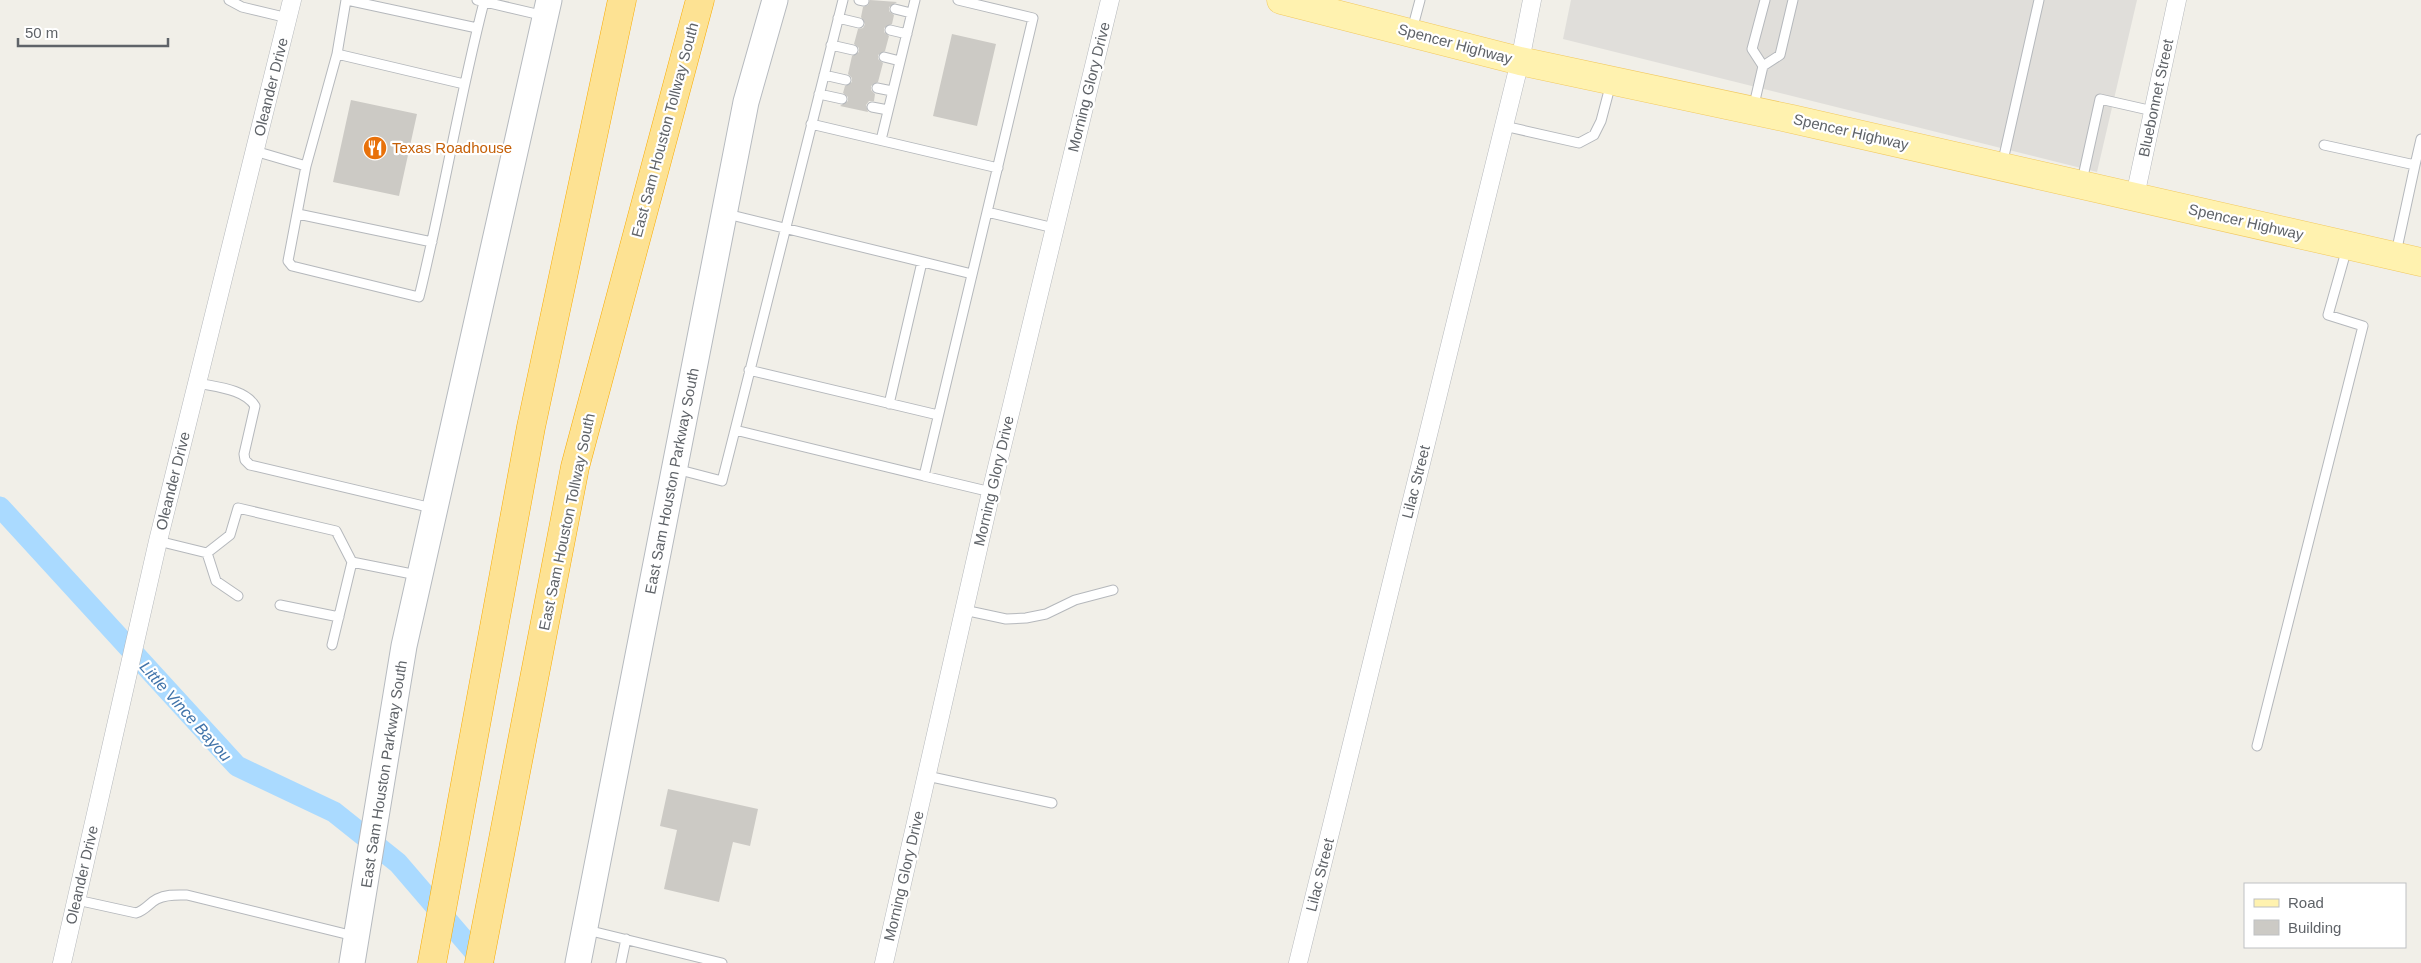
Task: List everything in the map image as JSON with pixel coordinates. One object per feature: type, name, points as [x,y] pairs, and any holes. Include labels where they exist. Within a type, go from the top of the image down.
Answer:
[{"type":"highway","points":[[432,963],[531,428],[622,0]]},
{"type":"highway","name":"East Sam Houston Tollway South","points":[[478,963],[575,467],[700,0]]},
{"type":"main road","name":"Spencer Highway","points":[[1281,0],[1313,4],[1412,33],[1520,61],[2002,165],[2408,259]]},
{"type":"main road","name":"East Sam Houston Parkway South","points":[[578,963],[746,102],[772,3]]},
{"type":"main road","name":"East Sam Houston Parkway South","points":[[352,963],[404,646],[547,8]]},
{"type":"street","name":"Oleander Drive","points":[[62,963],[148,581],[292,0]]},
{"type":"street","name":"Morning Glory Drive","points":[[884,963],[991,492],[1110,0]]},
{"type":"street","name":"Lilac Street","points":[[1298,963],[1520,61],[1532,0]]},
{"type":"street","name":"Bluebonnet Street","points":[[2135,196],[2177,0]]},
{"type":"lane","points":[[229,0],[242,7],[288,18]]},
{"type":"lane","points":[[477,28],[347,0],[337,54],[306,166],[288,260],[292,266],[419,297],[477,28],[480,1],[547,8]]},
{"type":"lane","points":[[675,469],[722,481],[842,0]]},
{"type":"lane","points":[[881,140],[915,0]]},
{"type":"lane","points":[[924,476],[1033,18],[958,0]]},
{"type":"lane","points":[[1412,33],[1420,0]]},
{"type":"lane","points":[[1753,110],[1762,66],[1752,49],[1765,0]]},
{"type":"lane","points":[[1762,66],[1780,55],[1793,0]]},
{"type":"lane","points":[[2002,165],[2039,0]]},
{"type":"lane","points":[[895,9],[911,13]]},
{"type":"lane","points":[[838,18],[859,23]]},
{"type":"lane","points":[[890,30],[906,34]]},
{"type":"lane","points":[[831,45],[853,50]]},
{"type":"lane","points":[[337,54],[464,84]]},
{"type":"lane","points":[[884,57],[900,61]]},
{"type":"lane","points":[[824,75],[846,80]]},
{"type":"lane","points":[[1504,126],[1579,143],[1594,135],[1601,121],[1612,80]]},
{"type":"lane","points":[[877,88],[892,92]]},
{"type":"lane","points":[[819,94],[842,99]]},
{"type":"lane","points":[[2081,184],[2100,99],[2154,111]]},
{"type":"lane","points":[[872,107],[888,110]]},
{"type":"lane","points":[[811,124],[998,168]]},
{"type":"lane","points":[[2408,259],[2415,165],[2421,140]]},
{"type":"lane","points":[[2324,145],[2415,165]]},
{"type":"lane","points":[[255,151],[306,166]]},
{"type":"lane","points":[[987,212],[1054,228]]},
{"type":"lane","points":[[298,214],[432,242]]},
{"type":"lane","points":[[724,214],[972,274]]},
{"type":"lane","points":[[2257,746],[2363,326],[2328,315],[2348,245]]},
{"type":"lane","points":[[889,404],[922,262]]},
{"type":"lane","points":[[749,370],[938,415]]},
{"type":"lane","points":[[198,383],[243,395],[251,400],[255,406],[244,454],[245,460],[250,464],[435,509]]},
{"type":"lane","points":[[735,430],[991,492]]},
{"type":"lane","points":[[207,553],[230,535],[238,508],[336,531],[352,562],[332,645]]},
{"type":"lane","points":[[158,541],[207,553]]},
{"type":"lane","points":[[207,553],[216,581],[238,596]]},
{"type":"lane","points":[[352,562],[420,576]]},
{"type":"lane","points":[[964,610],[1006,619],[1026,618],[1046,614],[1076,600],[1113,590]]},
{"type":"lane","points":[[280,605],[339,618]]},
{"type":"lane","points":[[927,776],[1052,803]]},
{"type":"lane","points":[[77,900],[136,913],[144,911],[156,899],[168,895],[187,895],[356,937]]},
{"type":"lane","points":[[584,929],[722,963]]},
{"type":"lane","points":[[621,963],[626,939]]},
{"type":"shaded area","points":[[1571,0],[2137,0],[2097,172],[1563,39]]},
{"type":"building","points":[[870,0],[897,2],[889,7],[889,11],[894,15],[892,24],[884,28],[884,32],[889,36],[885,51],[878,55],[878,59],[883,63],[878,82],[871,86],[871,90],[875,94],[874,101],[869,101],[866,105],[868,112],[840,106],[848,101],[848,97],[843,93],[845,86],[852,82],[852,78],[848,74],[852,56],[859,52],[859,48],[854,44],[858,29],[863,28],[865,24],[861,17],[863,7],[868,5]]},
{"type":"building","points":[[952,34],[996,44],[977,126],[933,116]]},
{"type":"building","name":"Texas Roadhouse","points":[[351,100],[417,114],[399,196],[333,182]]},
{"type":"building","points":[[668,789],[758,809],[750,846],[733,842],[719,902],[664,889],[677,830],[660,826]]},
{"type":"waterway","name":"Little Vince Bayou","points":[[0,507],[237,766],[334,812],[398,863],[484,963]]},
{"type":"place","name":"Texas Roadhouse","points":[[375,148]]}]
